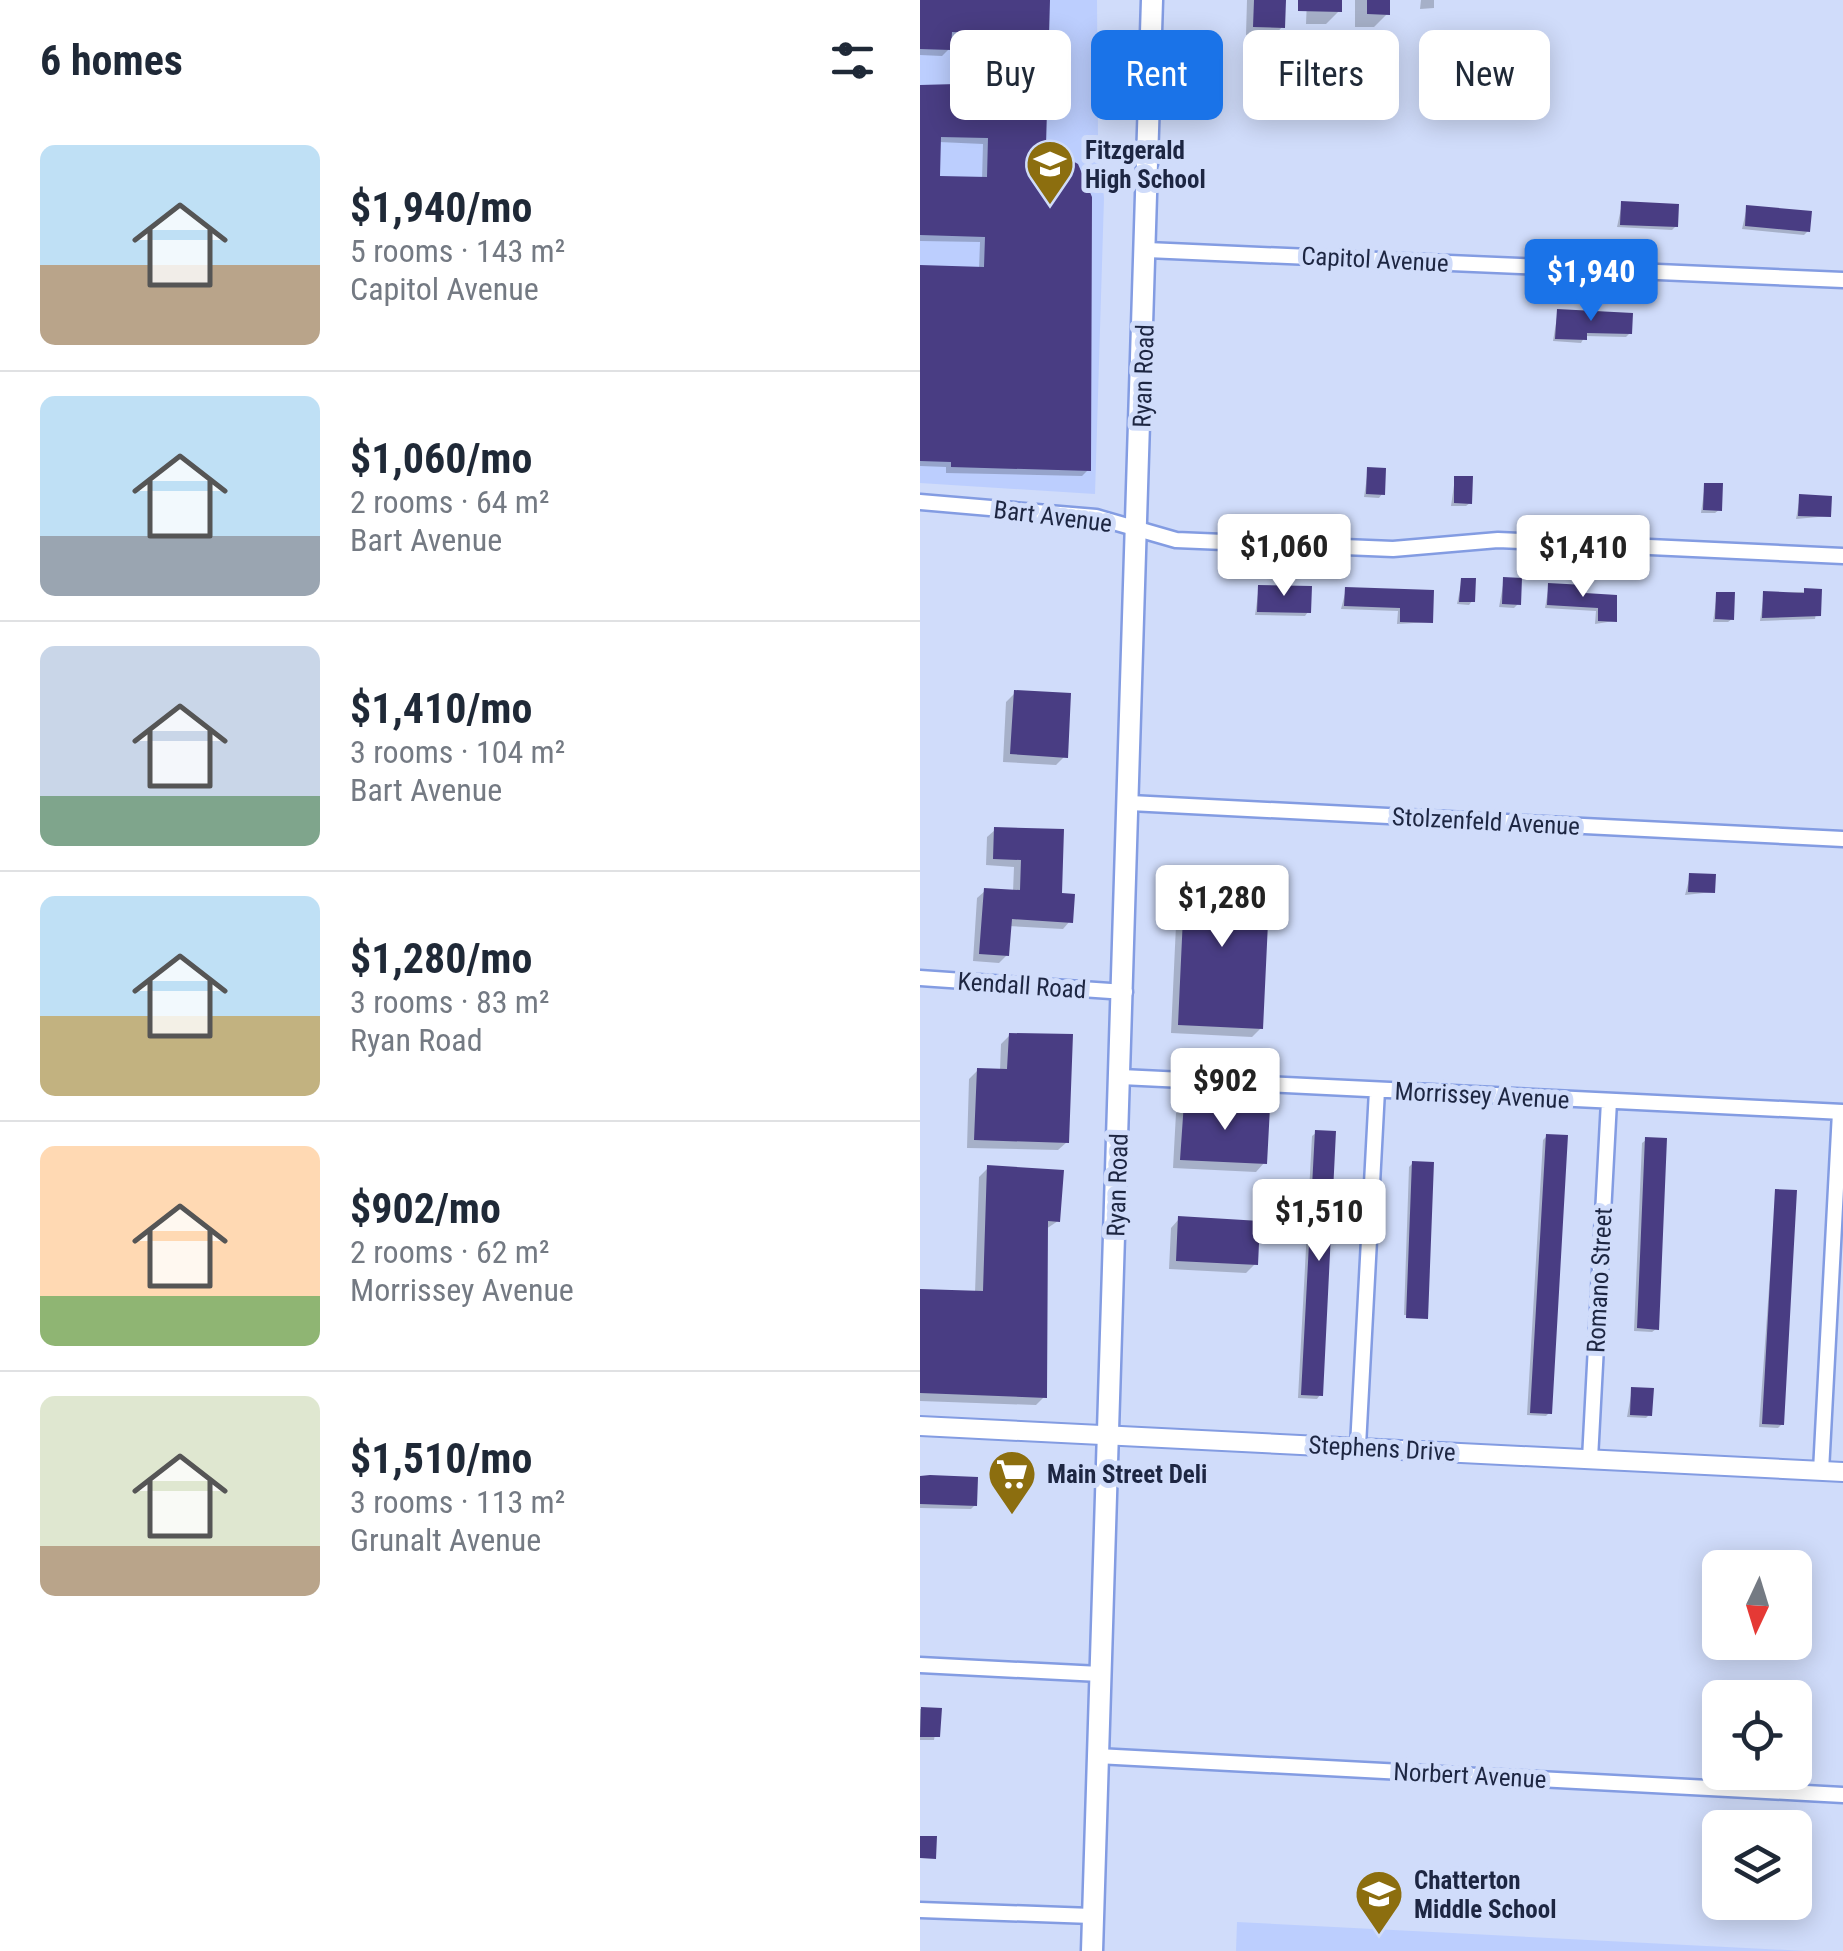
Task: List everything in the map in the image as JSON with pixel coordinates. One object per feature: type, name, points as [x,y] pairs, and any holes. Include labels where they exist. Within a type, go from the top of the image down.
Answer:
[{"type":"main road","name":"Ryan Road","points":[[1092,1951],[1139,529],[1152,0]]},
{"type":"street","name":"Capitol Avenue","points":[[1147,250],[1843,280]]},
{"type":"street","name":"Bart Avenue","points":[[920,502],[1096,517],[1176,540],[1350,548],[1498,540],[1843,556]]},
{"type":"street","name":"Stolzenfeld Avenue","points":[[1130,803],[1843,838]]},
{"type":"street","name":"Kendall Road","points":[[920,978],[1124,992]]},
{"type":"street","name":"Morrissey Avenue","points":[[1121,1077],[1841,1112]]},
{"type":"street","points":[[1358,1446],[1377,1090]]},
{"type":"street","name":"Romano Street","points":[[1590,1459],[1609,1101]]},
{"type":"street","points":[[1821,1471],[1841,1112]]},
{"type":"street","name":"Stephens Drive","points":[[920,1426],[1843,1472]]},
{"type":"street","points":[[920,1665],[1100,1674]]},
{"type":"street","name":"Norbert Avenue","points":[[1097,1756],[1843,1795]]},
{"type":"street","points":[[920,1910],[1092,1916]]},
{"type":"shaded area","points":[[920,0],[1097,0],[1097,30],[1091,30],[1091,120],[1098,120],[1104,198],[1095,494],[920,483]]},
{"type":"shaded area","name":"Chatterton Middle School","points":[[1237,1922],[1806,1951],[1236,1951]]},
{"type":"building","points":[[920,0],[1050,0],[1049,30],[950,30],[950,50],[920,49]]},
{"type":"building","points":[[1254,0],[1286,0],[1285,28],[1253,27]]},
{"type":"building","points":[[1298,0],[1342,0],[1342,12],[1298,11]]},
{"type":"building","points":[[1367,0],[1390,0],[1390,15],[1367,14]]},
{"type":"building","points":[[950,84],[950,120],[1047,120],[1046,146],[1078,164],[1092,197],[1091,471],[951,467],[951,462],[920,461],[920,265],[984,267],[985,237],[920,235],[920,85]],"holes":[[[941,137],[988,138],[987,177],[940,176]]]},
{"type":"building","points":[[1621,201],[1679,204],[1678,227],[1620,225]]},
{"type":"building","points":[[1746,205],[1812,211],[1810,232],[1745,226]]},
{"type":"building","points":[[1557,309],[1633,313],[1632,334],[1587,333],[1587,340],[1555,339]]},
{"type":"building","points":[[1367,467],[1386,468],[1385,495],[1366,494]]},
{"type":"building","points":[[1454,476],[1473,476],[1472,504],[1454,503]]},
{"type":"building","points":[[1704,483],[1723,483],[1722,511],[1703,510]]},
{"type":"building","points":[[1799,494],[1832,496],[1831,517],[1798,516]]},
{"type":"building","points":[[1503,577],[1522,578],[1521,605],[1502,604]]},
{"type":"building","points":[[1461,578],[1476,578],[1475,602],[1459,602]]},
{"type":"building","points":[[1548,583],[1585,585],[1585,593],[1617,595],[1617,622],[1598,621],[1598,608],[1547,605]]},
{"type":"building","points":[[1258,585],[1312,586],[1311,613],[1257,612]]},
{"type":"building","points":[[1345,587],[1434,590],[1433,623],[1400,622],[1400,608],[1344,606]]},
{"type":"building","points":[[1804,588],[1822,589],[1821,616],[1762,618],[1763,591],[1804,593]]},
{"type":"building","points":[[1716,592],[1735,592],[1734,620],[1715,619]]},
{"type":"building","points":[[1014,690],[1071,693],[1068,758],[1010,754]]},
{"type":"building","points":[[994,827],[1064,829],[1062,893],[1075,894],[1073,923],[1012,919],[1009,956],[979,954],[984,888],[1020,890],[1021,860],[993,859]]},
{"type":"building","points":[[1689,873],[1716,874],[1715,893],[1688,892]]},
{"type":"building","points":[[1169,876],[1270,880],[1263,1029],[1178,1025],[1183,917],[1168,917]]},
{"type":"building","points":[[1009,1033],[1073,1034],[1069,1143],[974,1140],[977,1068],[1007,1069]]},
{"type":"building","points":[[1184,1102],[1270,1107],[1267,1164],[1180,1160]]},
{"type":"building","points":[[1315,1130],[1336,1131],[1323,1396],[1301,1395]]},
{"type":"building","points":[[1546,1134],[1568,1135],[1552,1414],[1530,1413]]},
{"type":"building","points":[[1645,1137],[1667,1138],[1659,1330],[1637,1328]]},
{"type":"building","points":[[1412,1161],[1434,1162],[1428,1319],[1406,1318]]},
{"type":"building","points":[[987,1165],[1064,1170],[1060,1222],[1048,1221],[1047,1398],[920,1393],[920,1289],[983,1291]]},
{"type":"building","points":[[1775,1189],[1797,1190],[1784,1425],[1762,1424]]},
{"type":"building","points":[[1178,1216],[1260,1221],[1258,1265],[1176,1261]]},
{"type":"building","points":[[1631,1387],[1654,1388],[1652,1416],[1630,1415]]},
{"type":"building","points":[[920,1476],[978,1477],[977,1506],[920,1504]]},
{"type":"building","points":[[921,1707],[942,1708],[940,1737],[920,1737]]},
{"type":"building","points":[[920,1836],[937,1836],[936,1859],[920,1858]]},
{"type":"place","name":"Fitzgerald High School","points":[[1050,206]]},
{"type":"place","name":"Main Street Deli","points":[[1012,1516]]},
{"type":"place","name":"Chatterton Middle School","points":[[1379,1936]]}]
